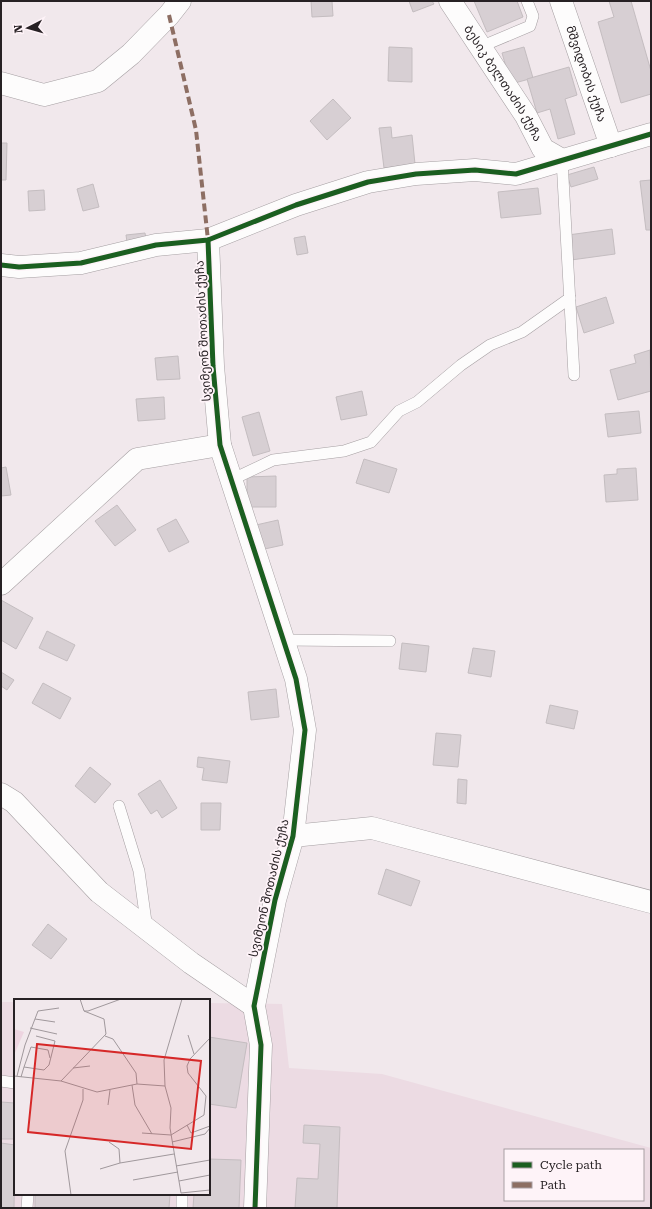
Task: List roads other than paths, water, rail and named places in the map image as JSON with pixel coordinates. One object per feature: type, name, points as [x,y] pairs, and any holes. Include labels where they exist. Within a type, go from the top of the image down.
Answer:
[{"type":"street","points":[[1,83],[44,94],[98,81],[131,54],[169,15],[180,1]]},
{"type":"street","name":"ბესიკ ბელთაძის ქუჩა","points":[[450,1],[526,116],[543,149],[562,160]]},
{"type":"street","name":"მშვიდობის ქუჩა","points":[[561,1],[611,146]]},
{"type":"street","points":[[1,264],[19,267],[81,264],[156,245],[208,240],[296,205],[368,182],[416,174],[475,170],[516,174],[651,134]]},
{"type":"street","name":"სვიმეონ შოთაძის ქუჩა","points":[[208,240],[213,366],[220,445],[296,680],[304,730],[293,836],[275,900],[254,1006]]},
{"type":"street","points":[[1,584],[137,459],[220,445]]},
{"type":"street","points":[[1,794],[14,802],[99,892],[191,963],[254,1006],[261,1045],[255,1208]]},
{"type":"street","points":[[293,836],[372,828],[651,902]]},
{"type":"lane","points":[[480,47],[530,26],[533,16],[527,1]]},
{"type":"lane","points":[[562,160],[574,375]]},
{"type":"lane","points":[[231,480],[273,460],[344,451],[371,442],[400,412],[417,402],[461,364],[490,345],[522,332],[570,298]]},
{"type":"lane","points":[[283,640],[390,641]]},
{"type":"lane","points":[[119,806],[139,871],[147,929]]},
{"type":"lane","points":[[1,1081],[14,1083]]},
{"type":"lane","points":[[27,1208],[28,1195]]},
{"type":"lane","points":[[182,1195],[182,1208]]}]
